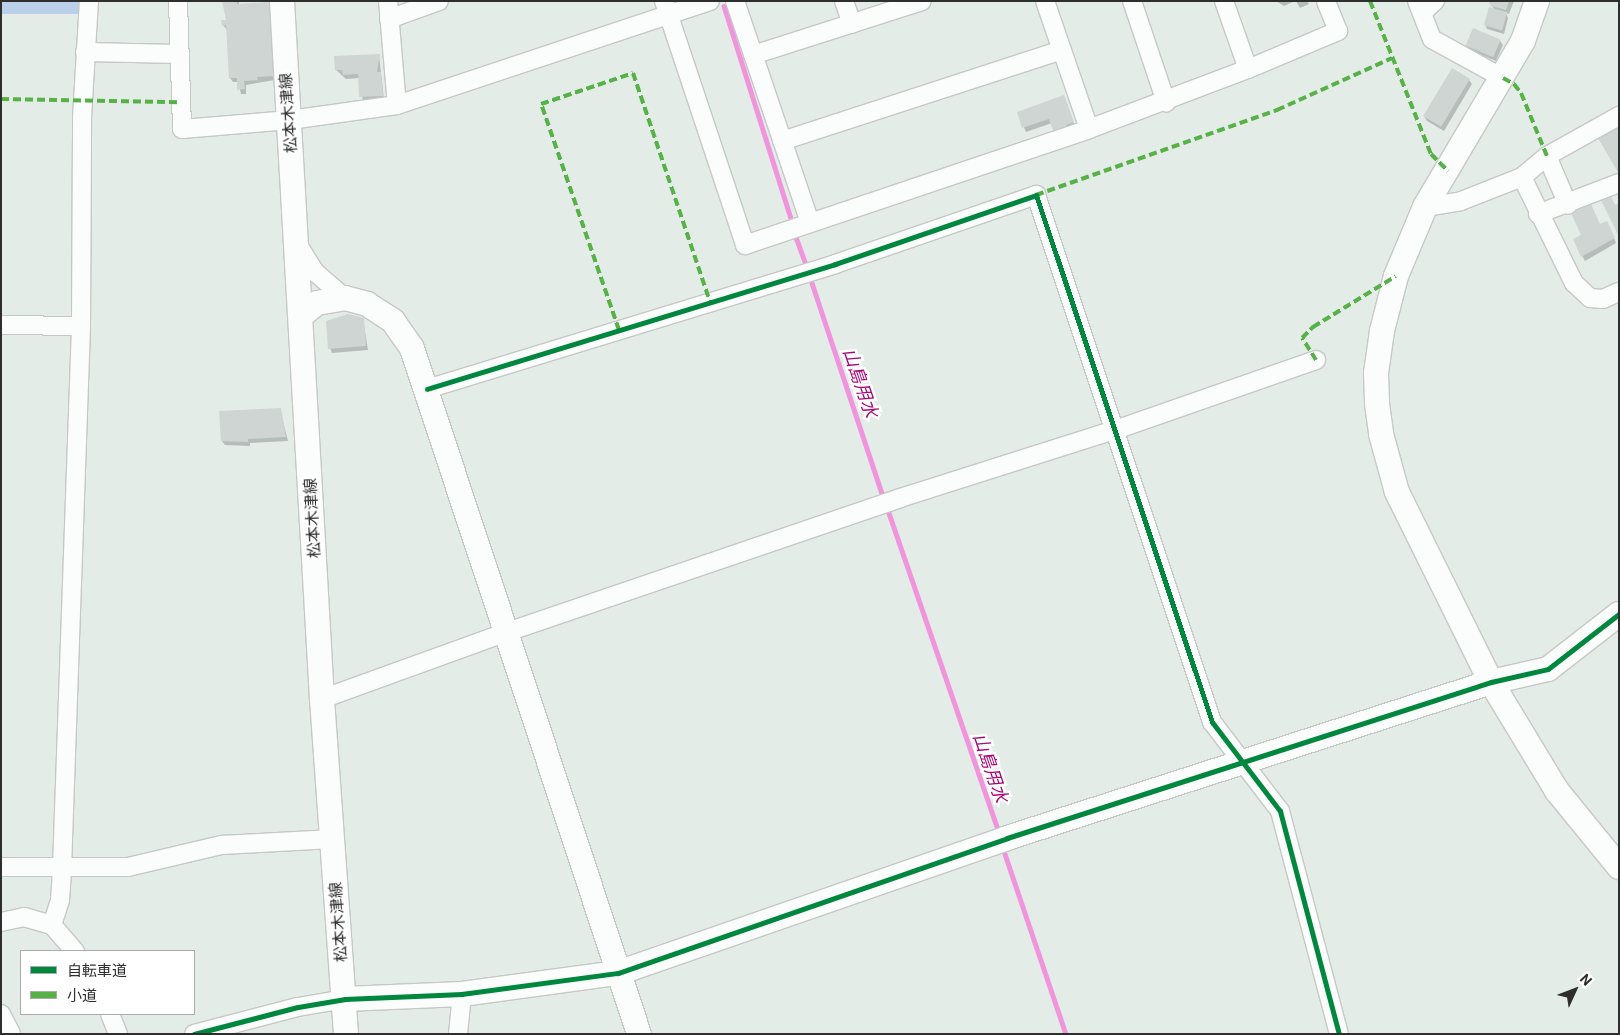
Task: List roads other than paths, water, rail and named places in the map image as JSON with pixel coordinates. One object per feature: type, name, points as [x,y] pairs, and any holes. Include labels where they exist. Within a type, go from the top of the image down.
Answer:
[{"type":"street","points":[[52,925],[60,900],[62,868],[81,326],[82,118],[89,1]]},
{"type":"street","points":[[178,1],[182,128],[290,120],[397,105],[666,8],[710,1]]},
{"type":"street","name":"松本木津線","points":[[282,1],[298,245],[322,699],[346,1034]]},
{"type":"street","points":[[397,105],[388,10],[439,1]]},
{"type":"street","points":[[735,1],[810,223]]},
{"type":"street","points":[[844,1],[852,24]]},
{"type":"street","points":[[753,55],[922,1]]},
{"type":"street","points":[[1045,1],[1090,129]]},
{"type":"street","points":[[1132,1],[1166,102]]},
{"type":"street","points":[[1224,1],[1248,69]]},
{"type":"street","points":[[666,8],[745,245],[1090,129],[1166,102],[1248,69],[1338,31],[1326,1]]},
{"type":"street","points":[[1537,1],[1523,41],[1426,207],[1396,276],[1382,331],[1376,373],[1381,434],[1397,492],[1491,682],[1557,791],[1619,867]]},
{"type":"street","points":[[1425,5],[1432,40],[1502,78]]},
{"type":"street","points":[[782,140],[1062,50]]},
{"type":"street","points":[[85,52],[180,54]]},
{"type":"street","points":[[1426,207],[1461,201],[1522,177],[1547,156],[1619,116]]},
{"type":"street","points":[[1547,156],[1568,205]]},
{"type":"street","points":[[1522,177],[1538,214],[1574,283],[1590,298],[1603,299],[1619,292]]},
{"type":"street","points":[[1538,214],[1568,205],[1619,183]]},
{"type":"street","points":[[427,389],[834,264],[1036,195],[1212,722],[1280,811],[1339,1034]]},
{"type":"street","points":[[298,245],[315,272],[345,298]]},
{"type":"street","points":[[302,315],[317,303],[345,298],[368,304],[392,322],[412,348],[508,632],[639,1034]]},
{"type":"street","points":[[1,325],[81,326]]},
{"type":"street","points":[[322,699],[508,632],[900,498],[1115,430],[1316,360]]},
{"type":"street","points":[[194,1034],[298,1007],[344,999],[462,994],[618,973],[1001,840],[1491,682],[1548,669],[1619,614]]},
{"type":"street","points":[[1,867],[128,867],[222,845],[333,839]]},
{"type":"street","points":[[1,922],[24,917],[52,925],[74,950]]},
{"type":"street","points":[[458,1034],[462,994]]},
{"type":"street","points":[[1,1014],[11,1034]]},
{"type":"street","points":[[110,1015],[118,1034]]},
{"type":"waterway","name":"山島用水","points":[[724,6],[791,218]]},
{"type":"waterway","name":"山島用水","points":[[796,237],[806,265]]},
{"type":"waterway","name":"山島用水","points":[[810,277],[884,499]]},
{"type":"waterway","name":"山島用水","points":[[888,510],[999,833]]},
{"type":"waterway","name":"山島用水","points":[[1003,848],[1066,1034]]}]
